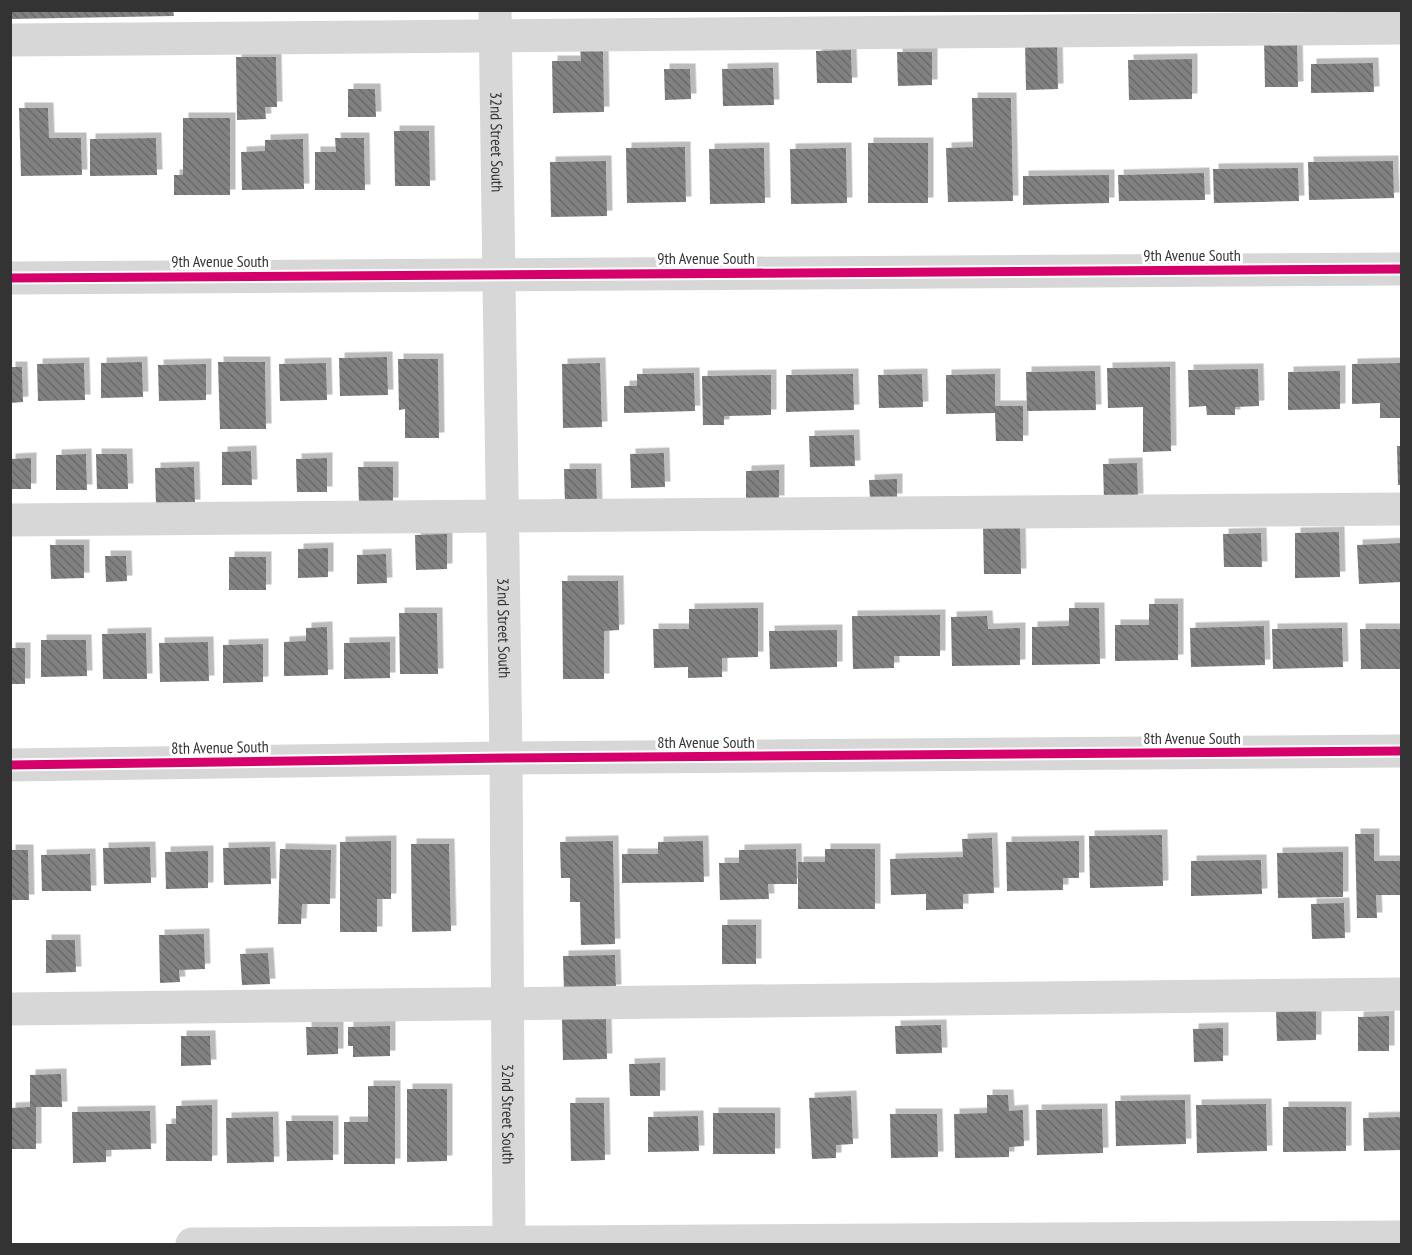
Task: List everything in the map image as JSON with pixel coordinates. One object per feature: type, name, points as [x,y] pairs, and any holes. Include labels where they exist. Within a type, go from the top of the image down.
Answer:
[{"type":"street","points":[[10,40],[495,23],[805,21],[1401,28]]},
{"type":"street","name":"32nd Street South","points":[[495,23],[506,758],[509,1243]]},
{"type":"street","name":"9th Avenue South","points":[[10,278],[1401,269]]},
{"type":"street","points":[[10,520],[502,518],[1401,509]]},
{"type":"street","name":"8th Avenue South","points":[[10,765],[506,758],[1401,751]]},
{"type":"street","points":[[10,1009],[1401,994]]},
{"type":"street","points":[[192,1245],[1027,1242],[1401,1237]]},
{"type":"building","points":[[10,10],[173,10],[174,16],[10,19]]},
{"type":"building","points":[[1264,39],[1297,39],[1298,87],[1265,87]]},
{"type":"building","points":[[1025,41],[1057,41],[1058,89],[1026,90]]},
{"type":"building","points":[[580,47],[603,47],[604,112],[553,113],[552,61],[581,61]]},
{"type":"building","points":[[851,50],[852,83],[817,83],[816,51]]},
{"type":"building","points":[[897,52],[932,52],[932,85],[898,86]]},
{"type":"building","points":[[236,57],[276,57],[277,107],[265,107],[266,119],[237,120]]},
{"type":"building","points":[[1192,59],[1192,99],[1129,100],[1128,60]]},
{"type":"building","points":[[1373,63],[1374,92],[1311,93],[1311,64]]},
{"type":"building","points":[[773,68],[774,105],[723,106],[722,69]]},
{"type":"building","points":[[664,69],[690,69],[691,99],[665,100]]},
{"type":"building","points":[[348,89],[375,89],[376,117],[348,117]]},
{"type":"building","points":[[972,98],[1011,98],[1013,201],[948,202],[946,148],[973,147]]},
{"type":"building","points":[[19,108],[48,108],[49,138],[81,138],[82,175],[21,176]]},
{"type":"building","points":[[183,118],[230,118],[230,195],[174,195],[174,175],[183,175]]},
{"type":"building","points":[[394,131],[429,131],[430,186],[395,186]]},
{"type":"building","points":[[156,138],[157,175],[90,176],[90,139]]},
{"type":"building","points":[[335,138],[364,138],[365,190],[315,190],[315,152],[336,152]]},
{"type":"building","points":[[303,139],[304,189],[242,190],[241,152],[265,151],[265,140]]},
{"type":"building","points":[[868,143],[928,143],[928,203],[868,203]]},
{"type":"building","points":[[685,147],[686,202],[627,203],[626,148]]},
{"type":"building","points":[[764,148],[765,203],[710,204],[709,149]]},
{"type":"building","points":[[846,148],[847,203],[791,204],[790,149]]},
{"type":"building","points":[[606,161],[607,216],[551,217],[550,162]]},
{"type":"building","points":[[1393,161],[1394,198],[1309,200],[1308,162]]},
{"type":"building","points":[[1298,168],[1299,201],[1214,203],[1213,169]]},
{"type":"building","points":[[1204,173],[1205,200],[1119,201],[1118,175]]},
{"type":"building","points":[[1109,175],[1109,203],[1023,205],[1023,176]]},
{"type":"building","points":[[387,357],[388,395],[340,396],[339,358]]},
{"type":"building","points":[[398,359],[438,359],[439,438],[405,438],[405,409],[399,410]]},
{"type":"building","points":[[142,362],[143,397],[101,398],[101,363]]},
{"type":"building","points":[[218,362],[265,362],[266,429],[220,429]]},
{"type":"building","points":[[84,363],[85,400],[38,401],[37,364]]},
{"type":"building","points":[[326,363],[327,400],[280,401],[279,364]]},
{"type":"building","points":[[600,363],[602,427],[563,428],[562,364]]},
{"type":"building","points":[[1402,363],[1402,418],[1380,418],[1380,403],[1352,404],[1352,364]]},
{"type":"building","points":[[206,364],[206,400],[159,401],[158,365]]},
{"type":"building","points":[[10,367],[22,367],[23,402],[10,403]]},
{"type":"building","points":[[1170,367],[1171,451],[1143,452],[1143,407],[1108,408],[1107,368]]},
{"type":"building","points":[[1258,369],[1259,406],[1235,407],[1235,415],[1207,415],[1206,406],[1189,407],[1188,370]]},
{"type":"building","points":[[1095,371],[1096,410],[1027,411],[1026,372]]},
{"type":"building","points":[[1340,371],[1340,409],[1288,410],[1288,372]]},
{"type":"building","points":[[694,373],[695,411],[624,413],[624,386],[637,386],[637,374]]},
{"type":"building","points":[[853,374],[854,410],[786,412],[786,375]]},
{"type":"building","points":[[922,374],[923,407],[879,408],[878,375]]},
{"type":"building","points":[[995,374],[995,406],[1023,406],[1023,441],[996,441],[995,413],[946,414],[946,375]]},
{"type":"building","points":[[771,375],[771,415],[724,416],[724,425],[703,425],[702,376]]},
{"type":"building","points":[[854,435],[855,466],[810,467],[809,436]]},
{"type":"building","points":[[1397,446],[1402,446],[1402,485],[1398,485]]},
{"type":"building","points":[[251,451],[252,485],[222,485],[222,452]]},
{"type":"building","points":[[664,453],[665,487],[631,488],[630,454]]},
{"type":"building","points":[[86,454],[87,490],[56,490],[56,455]]},
{"type":"building","points":[[96,454],[127,454],[128,489],[97,489]]},
{"type":"building","points":[[31,458],[31,489],[10,489],[10,459]]},
{"type":"building","points":[[327,458],[327,492],[297,492],[296,459]]},
{"type":"building","points":[[1137,463],[1138,499],[1104,500],[1103,464]]},
{"type":"building","points":[[194,467],[195,505],[156,506],[155,468]]},
{"type":"building","points":[[358,467],[393,467],[393,503],[359,504]]},
{"type":"building","points":[[564,469],[596,469],[597,506],[565,506]]},
{"type":"building","points":[[779,470],[779,501],[746,501],[746,471]]},
{"type":"building","points":[[897,479],[897,499],[870,500],[869,480]]},
{"type":"building","points":[[1020,525],[1021,574],[984,574],[983,526]]},
{"type":"building","points":[[1339,532],[1340,577],[1295,578],[1295,533]]},
{"type":"building","points":[[1261,533],[1262,567],[1224,567],[1223,534]]},
{"type":"building","points":[[447,534],[447,569],[416,570],[415,535]]},
{"type":"building","points":[[1402,543],[1402,582],[1359,584],[1357,545]]},
{"type":"building","points":[[50,545],[84,545],[84,578],[51,579]]},
{"type":"building","points":[[328,548],[328,577],[298,578],[298,549]]},
{"type":"building","points":[[386,554],[387,583],[357,584],[357,555]]},
{"type":"building","points":[[105,556],[126,556],[127,581],[106,582]]},
{"type":"building","points":[[229,557],[266,557],[266,590],[229,590]]},
{"type":"building","points":[[562,581],[618,581],[619,630],[604,631],[604,679],[563,679]]},
{"type":"building","points":[[1149,604],[1178,604],[1178,660],[1115,661],[1115,625],[1149,625]]},
{"type":"building","points":[[758,608],[758,657],[722,658],[722,677],[688,678],[688,667],[654,668],[653,629],[689,629],[689,609]]},
{"type":"building","points":[[1069,608],[1099,608],[1100,664],[1032,665],[1032,627],[1069,626]]},
{"type":"building","points":[[399,613],[437,613],[438,674],[400,674]]},
{"type":"building","points":[[940,615],[940,656],[894,656],[894,668],[853,669],[852,616]]},
{"type":"building","points":[[987,616],[988,629],[1020,628],[1020,665],[952,666],[951,617]]},
{"type":"building","points":[[1264,626],[1265,665],[1191,667],[1190,628]]},
{"type":"building","points":[[327,627],[328,675],[284,676],[284,642],[306,641],[306,628]]},
{"type":"building","points":[[1342,628],[1343,667],[1273,669],[1272,629]]},
{"type":"building","points":[[1360,629],[1402,629],[1402,669],[1361,669]]},
{"type":"building","points":[[837,630],[837,667],[770,669],[769,631]]},
{"type":"building","points":[[146,633],[147,679],[103,679],[102,634]]},
{"type":"building","points":[[41,640],[86,640],[87,676],[41,677]]},
{"type":"building","points":[[208,642],[209,681],[160,682],[159,643]]},
{"type":"building","points":[[390,642],[390,678],[344,679],[344,643]]},
{"type":"building","points":[[263,644],[263,682],[223,683],[223,645]]},
{"type":"building","points":[[10,648],[25,648],[25,684],[10,684]]},
{"type":"building","points":[[1355,834],[1374,834],[1374,861],[1402,861],[1402,895],[1376,895],[1377,918],[1357,918]]},
{"type":"building","points":[[1162,835],[1163,886],[1090,888],[1089,836]]},
{"type":"building","points":[[992,838],[994,893],[963,894],[963,909],[926,910],[926,894],[891,895],[890,859],[963,857],[962,839]]},
{"type":"building","points":[[391,841],[391,899],[377,899],[377,932],[340,932],[340,842]]},
{"type":"building","points":[[613,841],[615,944],[581,945],[580,902],[570,902],[570,878],[561,878],[560,842]]},
{"type":"building","points":[[703,841],[704,882],[622,883],[622,854],[658,854],[658,842]]},
{"type":"building","points":[[1079,841],[1079,878],[1063,878],[1063,890],[1007,891],[1006,842]]},
{"type":"building","points":[[411,844],[449,844],[451,931],[412,932]]},
{"type":"building","points":[[150,847],[151,883],[104,884],[103,848]]},
{"type":"building","points":[[270,847],[271,884],[224,885],[223,848]]},
{"type":"building","points":[[280,849],[331,850],[330,904],[302,904],[301,924],[278,924]]},
{"type":"building","points":[[796,849],[797,884],[768,884],[769,899],[720,900],[719,863],[739,863],[739,850]]},
{"type":"building","points":[[825,849],[875,849],[875,909],[798,909],[798,862],[825,862]]},
{"type":"building","points":[[10,850],[28,850],[29,900],[10,900]]},
{"type":"building","points":[[208,851],[208,888],[166,889],[165,852]]},
{"type":"building","points":[[1343,852],[1343,897],[1278,898],[1277,853]]},
{"type":"building","points":[[90,854],[91,891],[42,891],[41,855]]},
{"type":"building","points":[[1261,860],[1262,894],[1191,896],[1191,861]]},
{"type":"building","points":[[1344,903],[1345,938],[1312,939],[1311,904]]},
{"type":"building","points":[[722,925],[756,925],[756,964],[722,964]]},
{"type":"building","points":[[204,934],[205,969],[179,970],[180,982],[160,983],[159,935]]},
{"type":"building","points":[[46,940],[75,940],[76,972],[46,973]]},
{"type":"building","points":[[268,953],[270,984],[242,985],[240,954]]},
{"type":"building","points":[[615,955],[616,990],[564,991],[563,956]]},
{"type":"building","points":[[1316,1008],[1316,1040],[1277,1041],[1276,1009]]},
{"type":"building","points":[[1389,1016],[1389,1051],[1358,1051],[1358,1017]]},
{"type":"building","points":[[606,1018],[607,1059],[563,1060],[562,1019]]},
{"type":"building","points":[[941,1025],[942,1053],[896,1054],[895,1026]]},
{"type":"building","points":[[390,1026],[390,1056],[353,1057],[353,1046],[348,1046],[348,1027]]},
{"type":"building","points":[[306,1027],[338,1027],[338,1054],[307,1055]]},
{"type":"building","points":[[1223,1028],[1223,1061],[1194,1062],[1193,1029]]},
{"type":"building","points":[[181,1036],[210,1036],[211,1065],[181,1066]]},
{"type":"building","points":[[660,1063],[660,1096],[630,1096],[629,1064]]},
{"type":"building","points":[[61,1074],[62,1107],[36,1107],[36,1149],[10,1149],[10,1108],[30,1107],[30,1075]]},
{"type":"building","points":[[368,1086],[395,1086],[395,1164],[344,1164],[344,1122],[368,1122]]},
{"type":"building","points":[[407,1089],[447,1089],[447,1161],[407,1162]]},
{"type":"building","points":[[987,1095],[1008,1095],[1009,1111],[1023,1110],[1024,1146],[1009,1147],[1009,1157],[955,1158],[954,1114],[987,1113]]},
{"type":"building","points":[[851,1096],[853,1144],[836,1145],[836,1158],[812,1159],[809,1098]]},
{"type":"building","points":[[1185,1100],[1186,1144],[1116,1146],[1115,1101]]},
{"type":"building","points":[[570,1103],[604,1103],[605,1160],[571,1161]]},
{"type":"building","points":[[1266,1104],[1267,1151],[1197,1153],[1196,1105]]},
{"type":"building","points":[[212,1105],[212,1161],[166,1161],[166,1124],[176,1124],[176,1106]]},
{"type":"building","points":[[1283,1107],[1346,1107],[1346,1151],[1283,1152]]},
{"type":"building","points":[[1102,1109],[1103,1153],[1037,1155],[1036,1110]]},
{"type":"building","points":[[150,1111],[151,1149],[106,1150],[106,1162],[73,1163],[72,1112]]},
{"type":"building","points":[[713,1113],[775,1113],[775,1154],[713,1154]]},
{"type":"building","points":[[890,1114],[937,1114],[938,1157],[891,1158]]},
{"type":"building","points":[[698,1116],[699,1151],[648,1152],[648,1117]]},
{"type":"building","points":[[273,1117],[274,1162],[227,1163],[226,1118]]},
{"type":"building","points":[[1402,1117],[1402,1150],[1364,1151],[1363,1118]]},
{"type":"building","points":[[286,1121],[333,1121],[333,1160],[287,1161]]},
{"type":"cycle path","points":[[10,278],[1402,269]]},
{"type":"cycle path","points":[[10,765],[506,758],[1402,751]]}]
